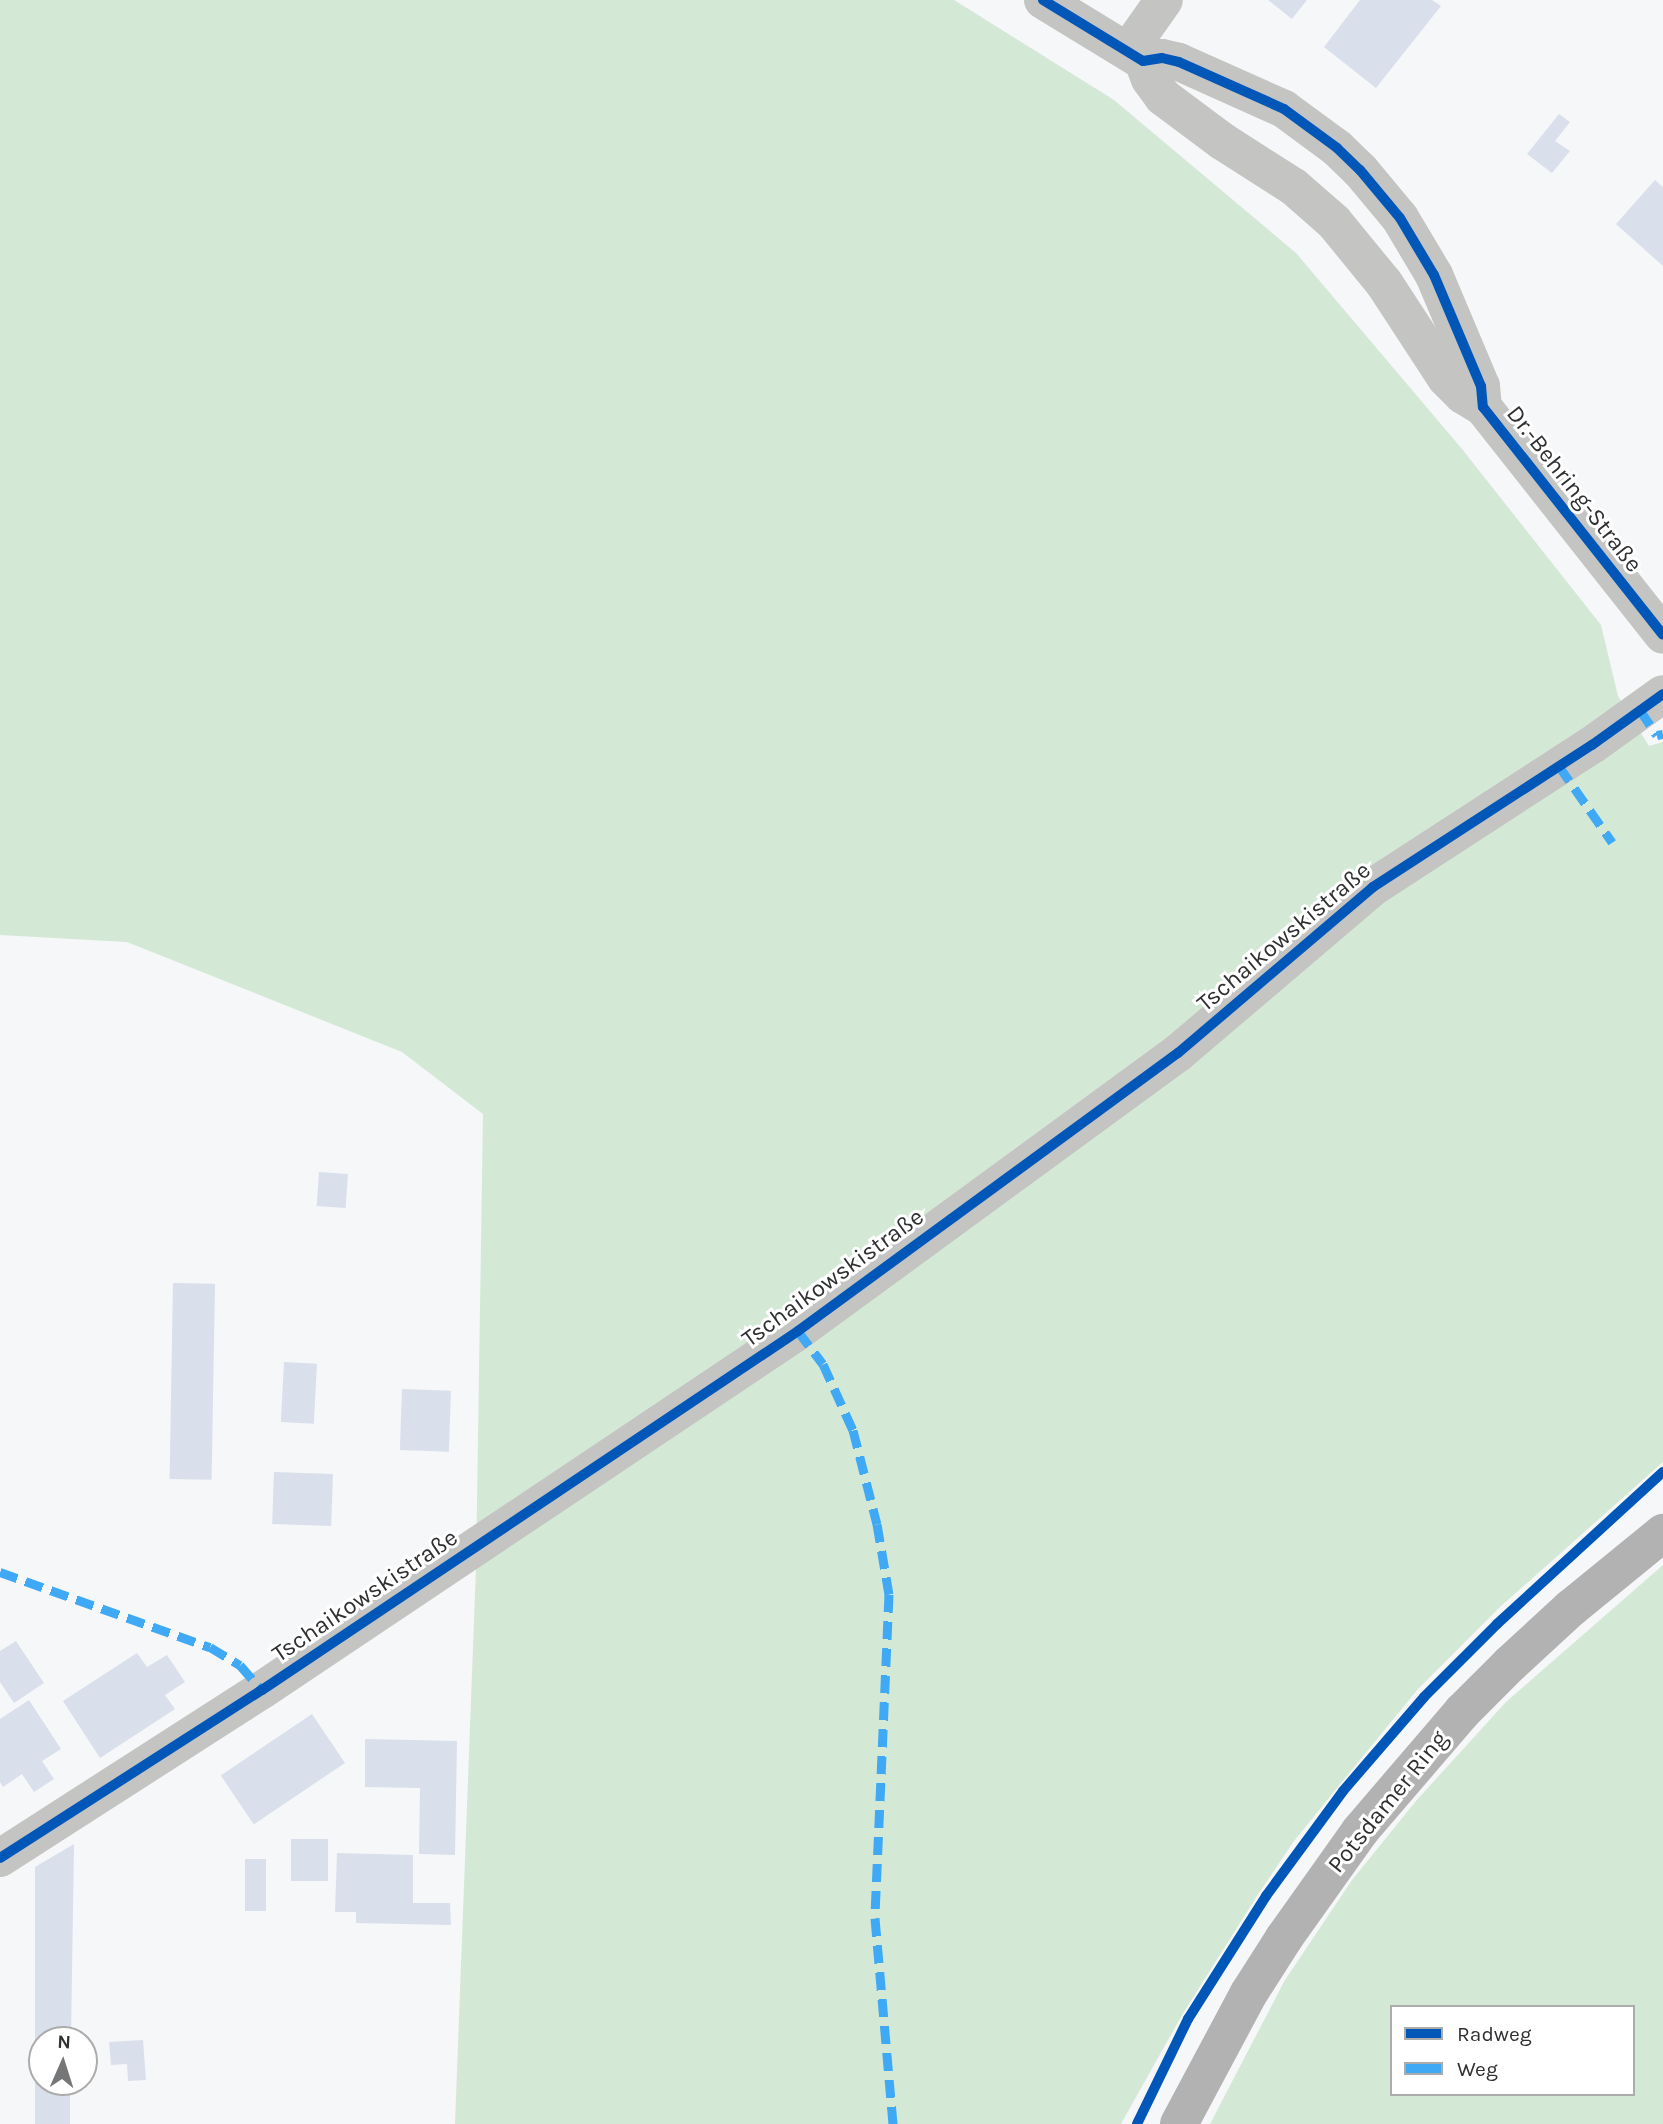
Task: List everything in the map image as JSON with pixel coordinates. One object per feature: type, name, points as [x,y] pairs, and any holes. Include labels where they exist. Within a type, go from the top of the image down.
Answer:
[{"type":"main road","name":"Potsdamer Ring","points":[[1179,2124],[1249,1993],[1360,1831],[1462,1712],[1510,1664],[1571,1608],[1663,1533]]},
{"type":"street","name":"Dr.-Behring-Straße","points":[[1043,0],[1135,56],[1179,62],[1284,109],[1328,141],[1360,170],[1401,218],[1434,275],[1480,386],[1483,407],[1663,635]]},
{"type":"street","points":[[1164,0],[1135,56],[1163,97],[1222,141],[1294,187],[1334,222],[1384,283],[1446,379],[1463,395],[1483,407]]},
{"type":"street","name":"Tschaikowskistraße","points":[[0,1858],[262,1690],[798,1331],[1178,1053],[1373,887],[1592,745],[1663,694]]},
{"type":"green space","points":[[0,0],[954,0],[1114,100],[1296,253],[1462,449],[1601,625],[1618,696],[1649,746],[1663,742],[1663,1462],[1500,1607],[1418,1689],[1294,1841],[1182,2015],[1121,2124],[455,2124],[476,1568],[483,1114],[402,1052],[127,942],[0,935]]},
{"type":"green space","points":[[1663,1565],[1663,2124],[1210,2124],[1285,1980],[1352,1880],[1416,1801],[1506,1702]]},
{"type":"building","points":[[1268,0],[1307,0],[1292,19]]},
{"type":"building","points":[[1360,0],[1432,0],[1441,6],[1376,88],[1324,47]]},
{"type":"building","points":[[1559,114],[1570,122],[1555,141],[1570,151],[1552,173],[1527,154]]},
{"type":"building","points":[[1655,180],[1663,187],[1663,266],[1616,224]]},
{"type":"building","points":[[319,1172],[348,1174],[346,1208],[317,1206]]},
{"type":"building","points":[[173,1283],[215,1284],[212,1480],[170,1479]]},
{"type":"building","points":[[284,1362],[317,1364],[314,1424],[281,1422]]},
{"type":"building","points":[[402,1389],[451,1391],[449,1452],[400,1450]]},
{"type":"building","points":[[274,1472],[333,1474],[331,1526],[272,1524]]},
{"type":"building","points":[[16,1641],[44,1683],[14,1703],[0,1682],[0,1651]]},
{"type":"building","points":[[137,1653],[147,1667],[167,1655],[185,1682],[165,1695],[175,1709],[100,1758],[63,1701]]},
{"type":"building","points":[[29,1700],[61,1749],[42,1761],[54,1779],[34,1792],[22,1774],[3,1787],[0,1782],[0,1719]]},
{"type":"building","points":[[312,1714],[345,1763],[254,1824],[221,1776]]},
{"type":"building","points":[[365,1739],[457,1741],[455,1855],[419,1854],[420,1788],[365,1787]]},
{"type":"building","points":[[291,1839],[328,1839],[328,1881],[291,1881]]},
{"type":"building","points":[[74,1844],[71,2026],[35,2026],[35,1867]]},
{"type":"building","points":[[337,1853],[413,1855],[413,1903],[450,1903],[451,1925],[356,1923],[356,1912],[335,1912]]},
{"type":"building","points":[[245,1859],[266,1859],[266,1911],[245,1911]]},
{"type":"building","points":[[143,2040],[146,2080],[128,2081],[127,2064],[111,2065],[109,2042]]},
{"type":"building","points":[[35,2096],[70,2096],[70,2124],[35,2124]]},
{"type":"marked path","points":[[1640,710],[1657,735],[1663,734]]},
{"type":"marked path","points":[[1559,766],[1612,842]]},
{"type":"marked path","points":[[798,1331],[823,1364],[853,1430],[877,1524],[889,1594],[875,1918],[893,2124]]},
{"type":"marked path","points":[[0,1572],[210,1647],[240,1665],[262,1690]]},
{"type":"cycle path","points":[[1043,0],[1143,61],[1162,58],[1179,62],[1284,109],[1337,148],[1360,170],[1400,218],[1434,275],[1481,386],[1483,407],[1663,635]]},
{"type":"cycle path","points":[[0,1858],[262,1690],[798,1331],[1178,1053],[1373,887],[1592,745],[1663,694]]},
{"type":"cycle path","points":[[1137,2124],[1188,2019],[1266,1896],[1343,1791],[1424,1697],[1497,1624],[1663,1472]]}]
